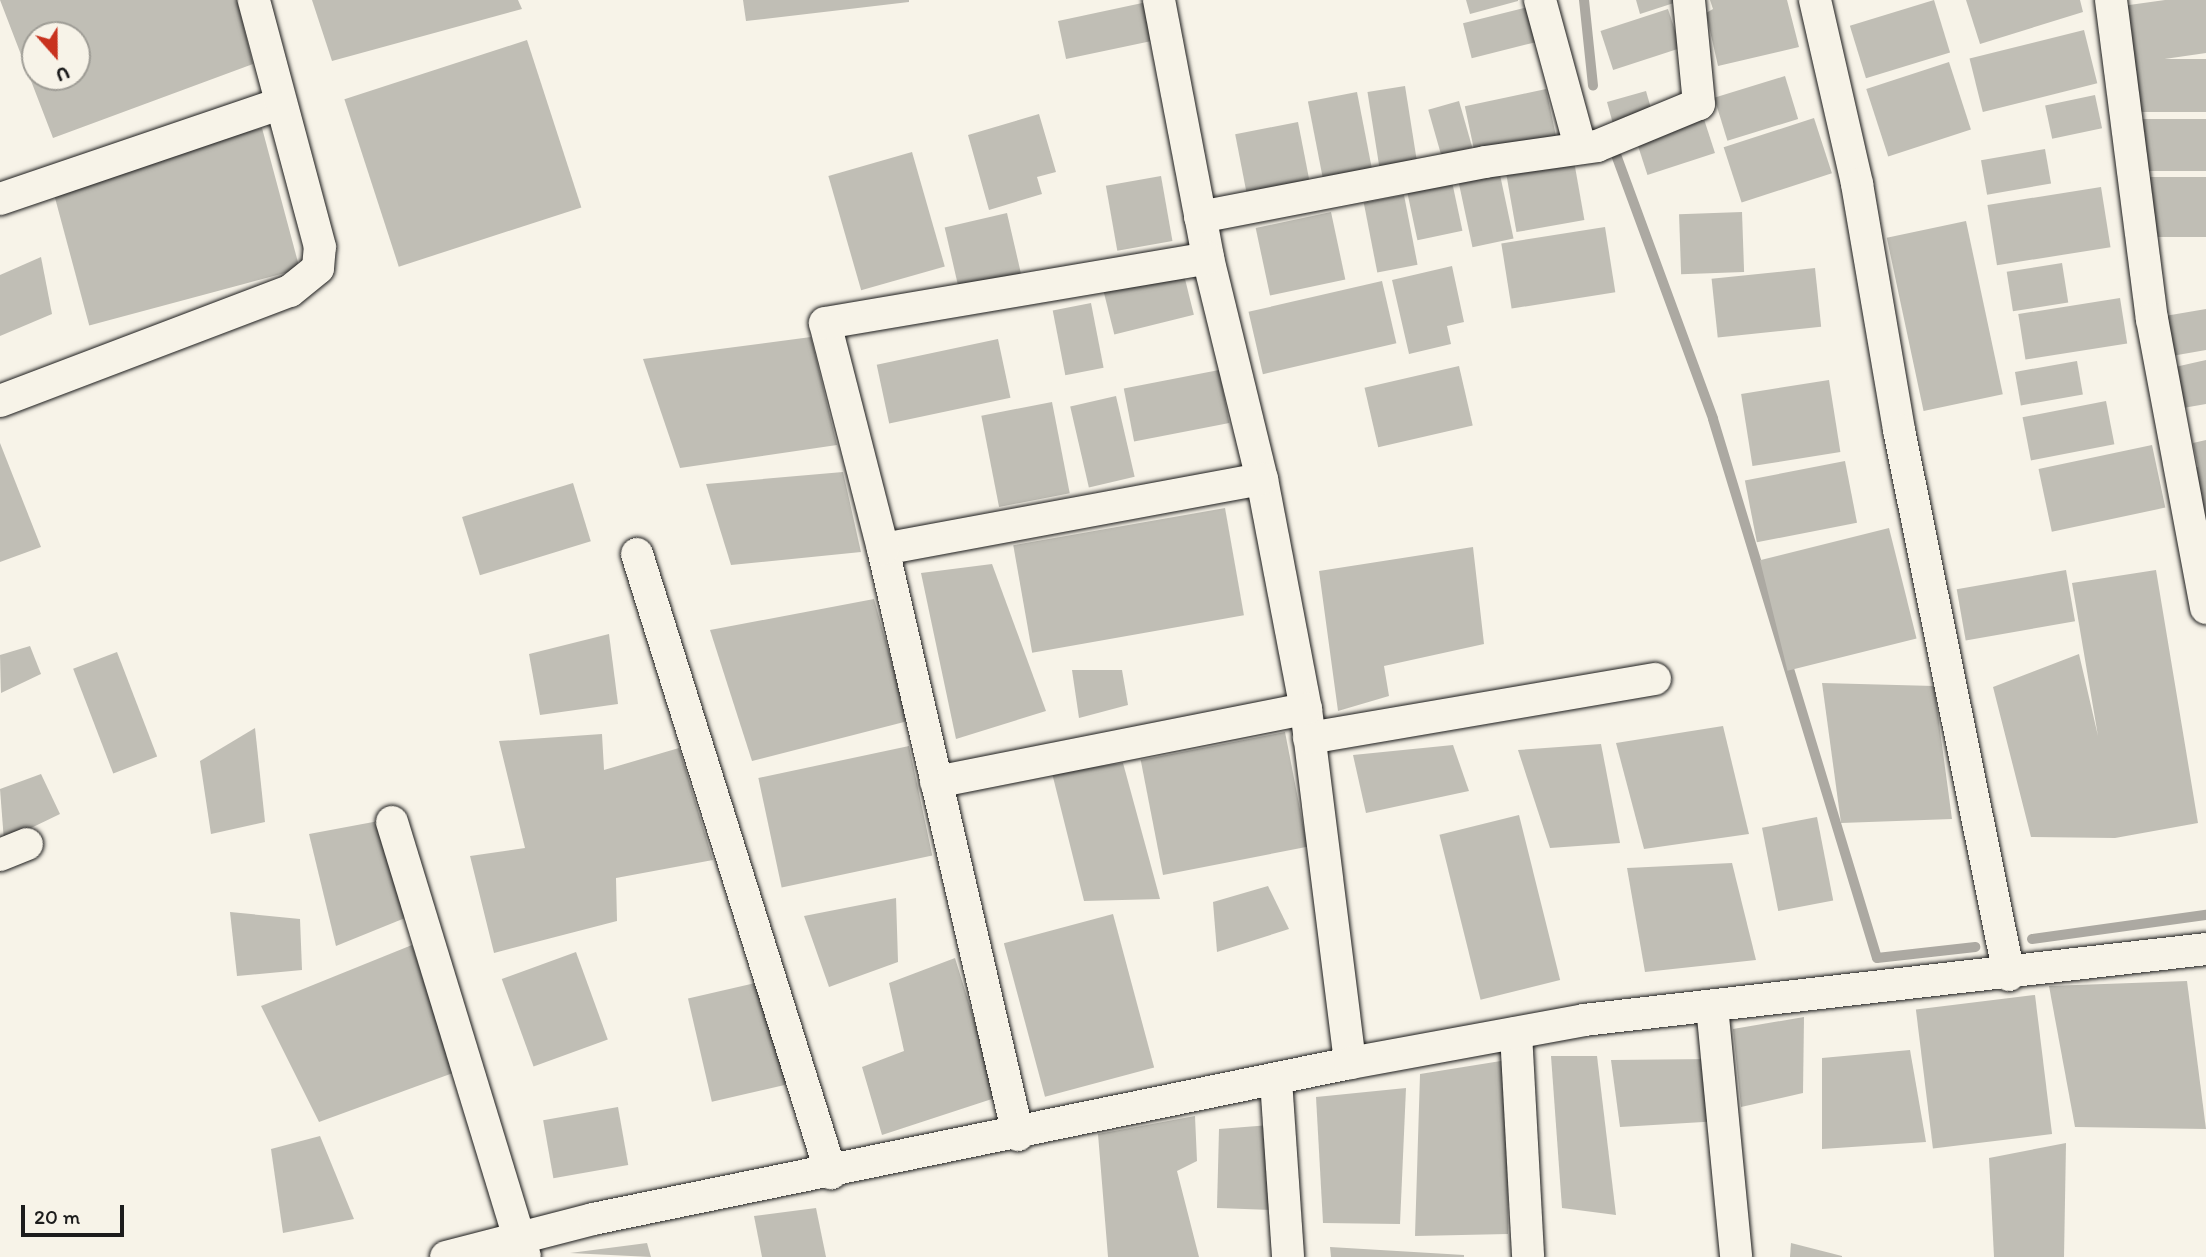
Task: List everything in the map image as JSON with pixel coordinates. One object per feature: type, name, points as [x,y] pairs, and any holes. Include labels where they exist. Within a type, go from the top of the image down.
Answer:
[{"type":"street","points":[[0,401],[290,291],[318,268],[320,247],[279,104],[254,0]]},
{"type":"street","points":[[1159,0],[1208,258],[1262,479],[1307,724],[1350,1063]]},
{"type":"street","points":[[1540,0],[1580,146]]},
{"type":"street","points":[[1200,217],[1580,146],[1597,146],[1699,104],[1689,0]]},
{"type":"street","points":[[1815,0],[1857,184],[1899,430],[2009,975]]},
{"type":"street","points":[[2111,0],[2152,319],[2206,608]]},
{"type":"street","points":[[0,199],[279,104]]},
{"type":"street","points":[[1018,1135],[883,549],[825,323],[1208,258]]},
{"type":"street","points":[[883,549],[1262,479]]},
{"type":"street","points":[[637,554],[831,1173]]},
{"type":"street","points":[[936,782],[1307,724],[1655,679]]},
{"type":"street","points":[[391,822],[523,1247]]},
{"type":"street","points":[[446,1257],[523,1247],[831,1173],[1350,1063],[1516,1033],[1712,1006],[2009,975],[2206,949]]},
{"type":"street","points":[[1712,1006],[1736,1257]]},
{"type":"street","points":[[1516,1033],[1528,1257]]},
{"type":"street","points":[[1276,1080],[1288,1257]]},
{"type":"building","points":[[0,0],[237,0],[253,64],[53,138],[35,91],[91,91],[91,21],[21,21],[21,55]]},
{"type":"building","points":[[312,0],[518,0],[522,9],[332,61]]},
{"type":"building","points":[[743,0],[909,0],[909,2],[746,21]]},
{"type":"building","points":[[1466,0],[1518,0],[1518,1],[1470,14]]},
{"type":"building","points":[[1636,0],[1680,0],[1680,1],[1640,14]]},
{"type":"building","points":[[1710,0],[1787,0],[1799,47],[1718,66],[1706,13],[1713,9]]},
{"type":"building","points":[[1934,0],[1950,53],[1866,78],[1850,26]]},
{"type":"building","points":[[1966,0],[2080,0],[2083,12],[1980,44]]},
{"type":"building","points":[[2165,0],[2206,0],[2206,53],[2130,64],[2122,6]]},
{"type":"building","points":[[1147,2],[1155,40],[1066,59],[1058,21]]},
{"type":"building","points":[[1528,7],[1537,42],[1472,58],[1463,23]]},
{"type":"building","points":[[1668,9],[1681,48],[1613,70],[1600,31]]},
{"type":"building","points":[[2084,30],[2097,83],[1983,112],[1970,59]]},
{"type":"building","points":[[527,40],[581,207],[399,267],[344,99]]},
{"type":"building","points":[[2130,59],[2206,59],[2206,112],[2130,112]]},
{"type":"building","points":[[1949,62],[1971,130],[1888,156],[1866,89]]},
{"type":"building","points":[[1785,76],[1798,119],[1727,141],[1714,98]]},
{"type":"building","points":[[1405,86],[1417,163],[1380,169],[1367,92]]},
{"type":"building","points":[[1546,89],[1556,136],[1475,153],[1465,106]]},
{"type":"building","points":[[1646,91],[1654,119],[1616,135],[1607,102]]},
{"type":"building","points":[[1357,92],[1373,175],[1324,185],[1308,102]]},
{"type":"building","points":[[2095,95],[2102,128],[2052,139],[2045,106]]},
{"type":"building","points":[[1459,101],[1472,147],[1441,156],[1428,110]]},
{"type":"building","points":[[1702,113],[1715,153],[1647,175],[1634,135]]},
{"type":"building","points":[[1039,114],[1056,172],[1037,177],[1042,194],[989,210],[968,135]]},
{"type":"building","points":[[1814,118],[1832,173],[1742,203],[1724,147]]},
{"type":"building","points":[[2137,119],[2206,119],[2206,171],[2137,171]]},
{"type":"building","points":[[1298,122],[1311,187],[1248,199],[1235,134]]},
{"type":"building","points":[[262,128],[300,269],[89,325],[51,184]]},
{"type":"building","points":[[2045,149],[2051,183],[1987,195],[1981,160]]},
{"type":"building","points":[[912,152],[945,266],[861,290],[828,176]]},
{"type":"building","points":[[1574,161],[1584,220],[1516,232],[1506,173]]},
{"type":"building","points":[[1499,170],[1514,238],[1472,247],[1458,179]]},
{"type":"building","points":[[1161,176],[1172,241],[1117,251],[1106,186]]},
{"type":"building","points":[[1451,177],[1462,231],[1417,240],[1406,187]]},
{"type":"building","points":[[2147,177],[2206,177],[2206,237],[2147,237]]},
{"type":"building","points":[[2101,187],[2111,247],[1997,265],[1987,205]]},
{"type":"building","points":[[1404,195],[1418,265],[1377,273],[1364,203]]},
{"type":"building","points":[[1331,212],[1345,279],[1270,296],[1256,228]]},
{"type":"building","points":[[1742,212],[1744,272],[1681,274],[1679,214]]},
{"type":"building","points":[[1007,213],[1023,280],[960,295],[945,227]]},
{"type":"building","points":[[1966,221],[2003,394],[1924,411],[1887,238]]},
{"type":"building","points":[[1605,227],[1615,292],[1512,309],[1501,243]]},
{"type":"building","points":[[41,257],[52,314],[0,336],[0,275]]},
{"type":"building","points":[[2062,263],[2068,303],[2013,311],[2007,272]]},
{"type":"building","points":[[1452,266],[1464,322],[1447,326],[1451,344],[1409,354],[1392,280]]},
{"type":"building","points":[[1815,268],[1821,327],[1718,338],[1712,279]]},
{"type":"building","points":[[1183,271],[1194,315],[1114,335],[1103,291]]},
{"type":"building","points":[[1382,281],[1396,343],[1263,374],[1249,312]]},
{"type":"building","points":[[2120,298],[2127,343],[2025,360],[2018,314]]},
{"type":"building","points":[[1091,303],[1104,368],[1065,375],[1053,310]]},
{"type":"building","points":[[2206,309],[2206,350],[2166,357],[2159,317]]},
{"type":"building","points":[[811,337],[837,445],[680,468],[643,359]]},
{"type":"building","points":[[998,339],[1010,398],[889,423],[877,365]]},
{"type":"building","points":[[2206,360],[2206,404],[2183,408],[2175,367]]},
{"type":"building","points":[[2077,361],[2083,394],[2021,405],[2015,372]]},
{"type":"building","points":[[1459,366],[1473,425],[1378,447],[1364,388]]},
{"type":"building","points":[[1219,370],[1229,423],[1134,442],[1124,389]]},
{"type":"building","points":[[1829,380],[1840,452],[1753,466],[1741,394]]},
{"type":"building","points":[[1116,396],[1135,477],[1089,487],[1070,407]]},
{"type":"building","points":[[2106,401],[2114,444],[2031,460],[2023,417]]},
{"type":"building","points":[[1052,402],[1070,493],[999,507],[981,416]]},
{"type":"building","points":[[2206,440],[2206,527],[2179,471],[2198,467],[2193,443]]},
{"type":"building","points":[[0,443],[41,547],[0,562]]},
{"type":"building","points":[[2152,445],[2165,508],[2052,532],[2039,469]]},
{"type":"building","points":[[1845,461],[1857,523],[1757,542],[1745,480]]},
{"type":"building","points":[[843,472],[861,552],[731,565],[706,484]]},
{"type":"building","points":[[573,483],[591,541],[480,575],[462,517]]},
{"type":"building","points":[[1225,508],[1244,615],[1032,653],[1013,545]]},
{"type":"building","points":[[1889,528],[1917,639],[1788,671],[1760,560]]},
{"type":"building","points":[[1473,547],[1484,644],[1384,666],[1389,696],[1338,711],[1319,571]]},
{"type":"building","points":[[992,564],[1046,711],[956,739],[921,573]]},
{"type":"building","points":[[2066,570],[2075,621],[1966,640],[1957,589]]},
{"type":"building","points":[[2156,570],[2198,823],[2115,838],[2031,837],[1993,687],[2079,654],[2098,736],[2072,583]]},
{"type":"building","points":[[874,599],[908,721],[752,761],[710,630]]},
{"type":"building","points":[[609,634],[618,704],[540,715],[529,654]]},
{"type":"building","points":[[30,646],[41,674],[1,693],[0,655]]},
{"type":"building","points":[[117,652],[157,757],[113,773],[73,669]]},
{"type":"building","points":[[1072,670],[1122,670],[1128,705],[1079,718]]},
{"type":"building","points":[[1822,683],[1934,686],[1952,819],[1841,823]]},
{"type":"building","points":[[1723,726],[1749,834],[1644,849],[1616,743]]},
{"type":"building","points":[[255,728],[265,822],[211,834],[200,761]]},
{"type":"building","points":[[1285,732],[1307,847],[1163,875],[1141,760]]},
{"type":"building","points":[[602,734],[604,770],[679,748],[713,860],[616,878],[617,921],[494,953],[470,856],[525,848],[499,741]]},
{"type":"building","points":[[1601,744],[1620,843],[1550,848],[1518,750]]},
{"type":"building","points":[[1453,745],[1469,791],[1366,813],[1353,755]]},
{"type":"building","points":[[909,746],[932,856],[782,888],[758,778]]},
{"type":"building","points":[[1123,763],[1160,899],[1084,901],[1052,773]]},
{"type":"building","points":[[41,774],[60,814],[4,841],[0,789]]},
{"type":"building","points":[[1519,815],[1560,980],[1481,1000],[1439,835]]},
{"type":"building","points":[[1817,817],[1833,900],[1778,911],[1762,828]]},
{"type":"building","points":[[384,820],[410,916],[336,946],[309,834]]},
{"type":"building","points":[[1732,863],[1756,960],[1645,972],[1627,868]]},
{"type":"building","points":[[1268,886],[1289,929],[1217,952],[1213,902]]},
{"type":"building","points":[[896,898],[898,962],[829,987],[804,916]]},
{"type":"building","points":[[230,912],[300,919],[302,970],[237,976]]},
{"type":"building","points":[[1113,914],[1154,1068],[1045,1097],[1004,943]]},
{"type":"building","points":[[412,945],[453,1073],[319,1122],[261,1006]]},
{"type":"building","points":[[576,952],[608,1039],[534,1066],[502,979]]},
{"type":"building","points":[[955,958],[998,1097],[882,1135],[862,1067],[904,1051],[889,983]]},
{"type":"building","points":[[764,981],[788,1084],[712,1102],[688,999]]},
{"type":"building","points":[[2187,981],[2206,1129],[2075,1127],[2049,986]]},
{"type":"building","points":[[2035,995],[2052,1134],[1933,1149],[1916,1010]]},
{"type":"building","points":[[1804,1017],[1803,1093],[1741,1107],[1733,1029]]},
{"type":"building","points":[[1910,1050],[1926,1142],[1822,1149],[1822,1058]]},
{"type":"building","points":[[1551,1056],[1597,1056],[1616,1215],[1562,1208]]},
{"type":"building","points":[[1711,1059],[1720,1121],[1620,1127],[1611,1060]]},
{"type":"building","points":[[1507,1060],[1508,1234],[1415,1236],[1420,1074]]},
{"type":"building","points":[[1406,1088],[1400,1224],[1323,1223],[1316,1097]]},
{"type":"building","points":[[618,1107],[628,1165],[553,1178],[543,1120]]},
{"type":"building","points":[[1195,1116],[1197,1161],[1177,1171],[1199,1257],[1108,1257],[1098,1134]]},
{"type":"building","points":[[1270,1125],[1273,1210],[1217,1208],[1219,1129]]},
{"type":"building","points":[[320,1136],[354,1219],[283,1233],[271,1149]]},
{"type":"building","points":[[2066,1143],[2064,1257],[1994,1257],[1989,1158]]},
{"type":"building","points":[[816,1208],[826,1257],[762,1257],[754,1216]]},
{"type":"building","points":[[647,1243],[651,1257],[570,1253]]},
{"type":"building","points":[[1791,1243],[1842,1256],[1842,1257],[1790,1257]]},
{"type":"building","points":[[1330,1247],[1464,1255],[1464,1257],[1331,1257]]},
{"type":"waterway","points":[[1584,0],[1593,86]]},
{"type":"waterway","points":[[1615,152],[1713,419],[1877,958],[1975,947]]},
{"type":"waterway","points":[[2032,939],[2206,915]]}]
